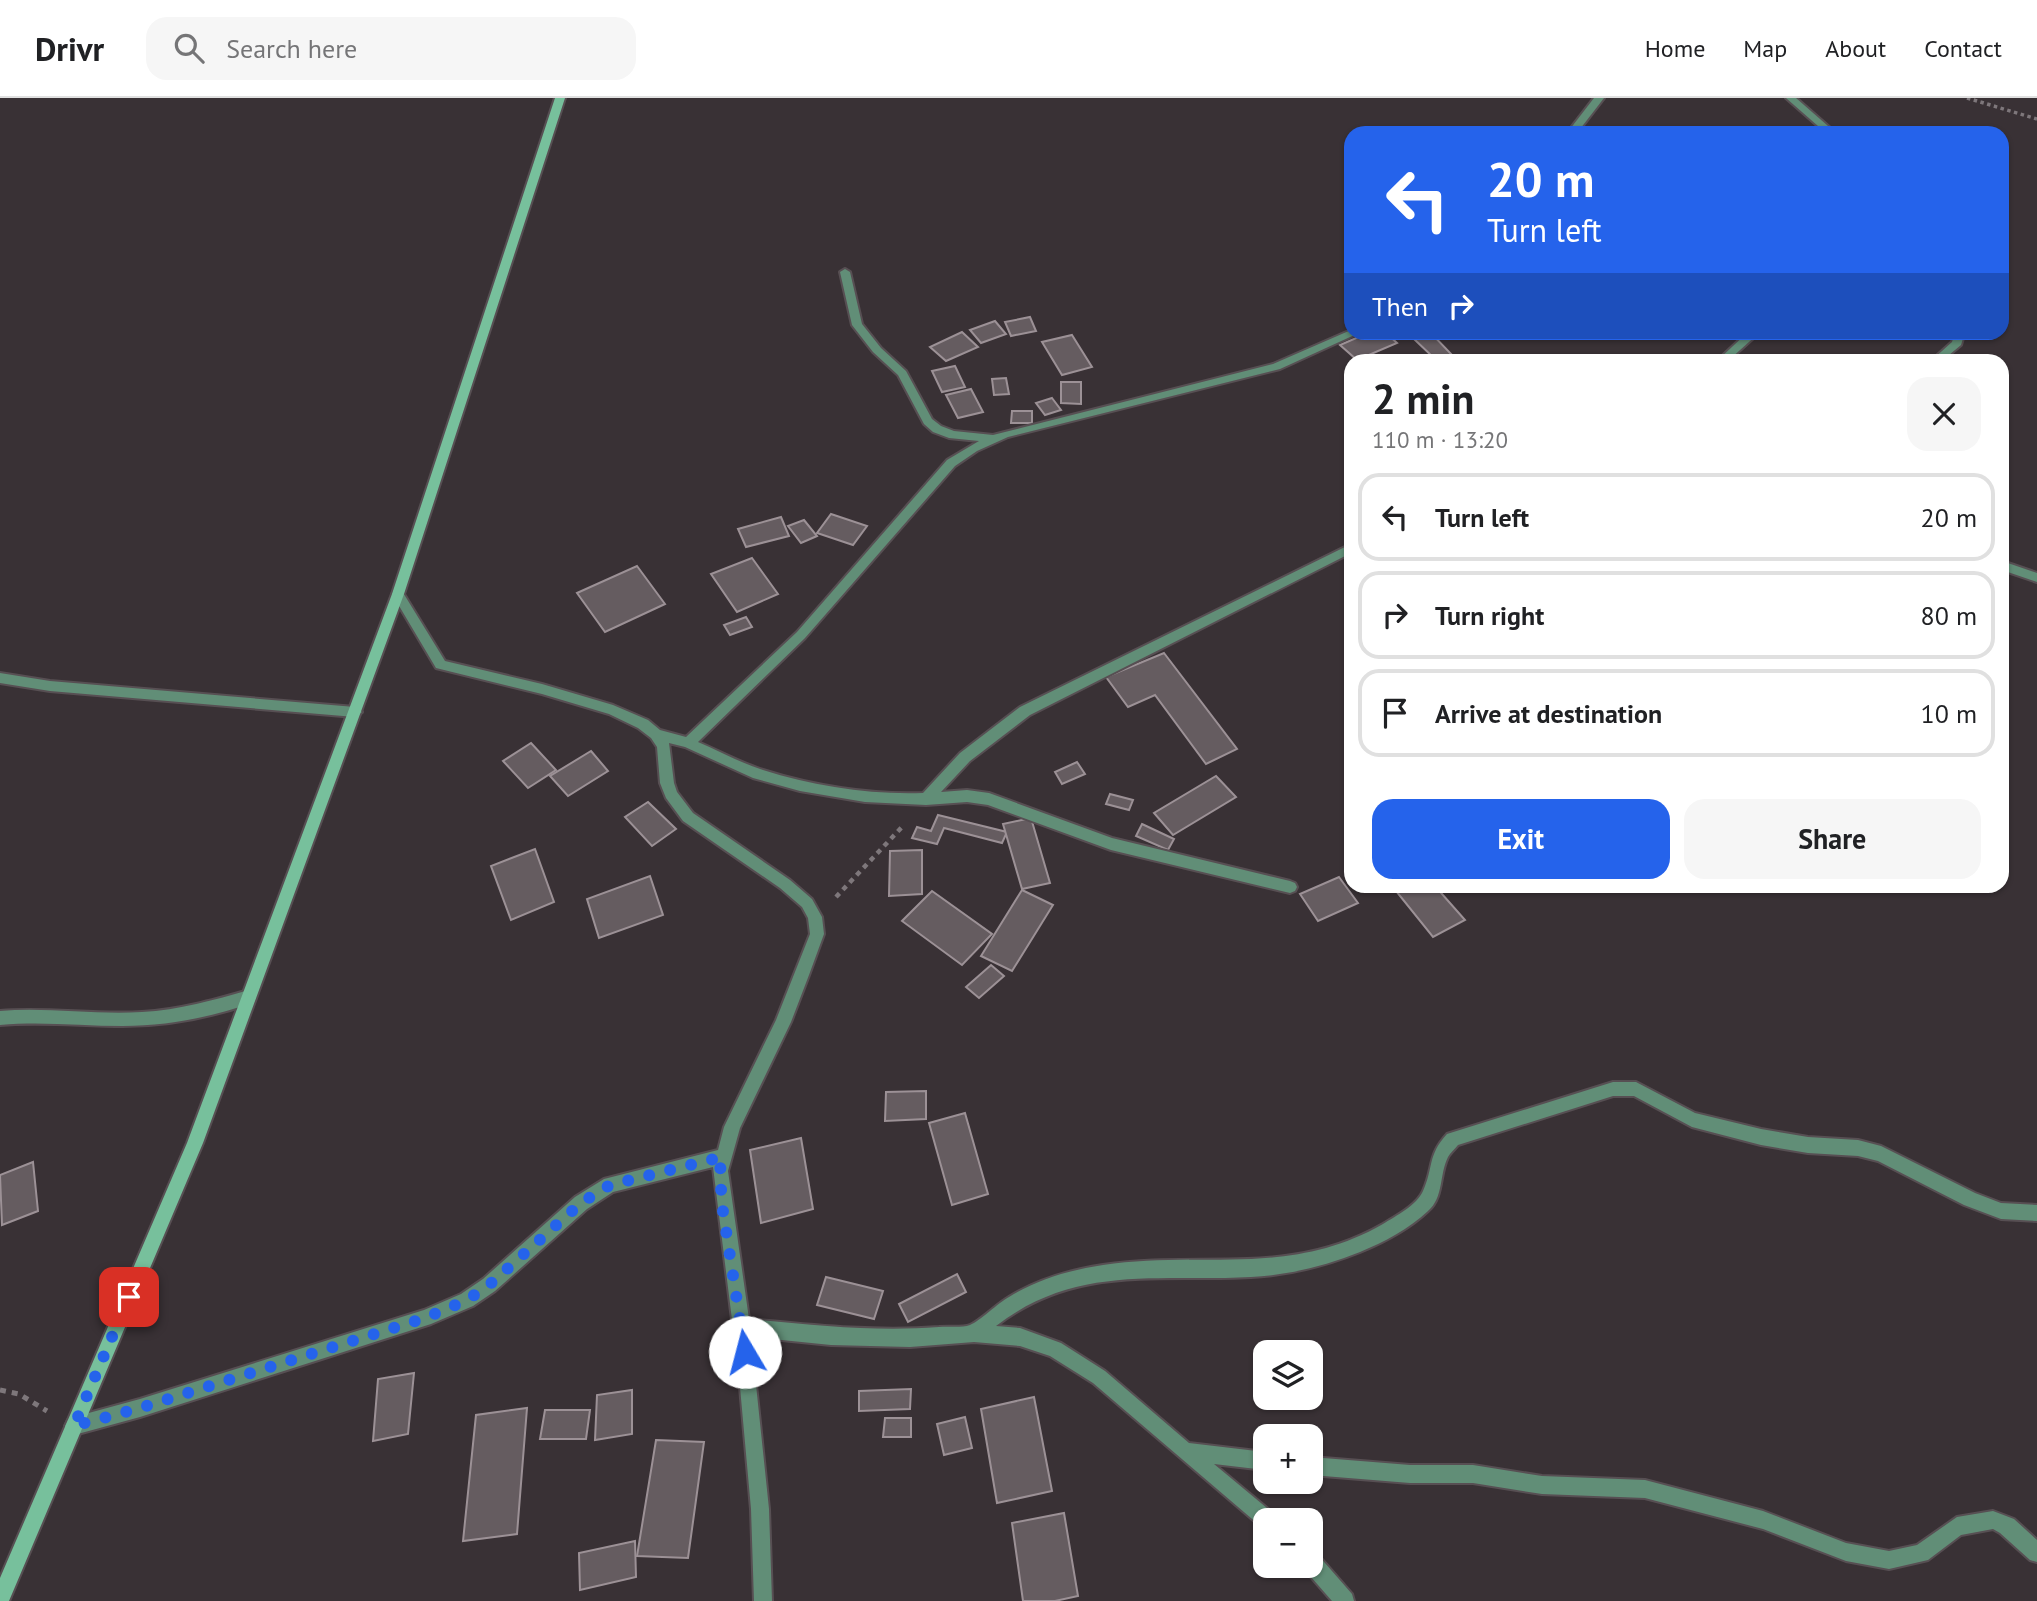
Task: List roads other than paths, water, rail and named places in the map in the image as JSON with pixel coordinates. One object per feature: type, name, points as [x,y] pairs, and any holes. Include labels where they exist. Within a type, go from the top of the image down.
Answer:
[{"type":"street","points":[[0,1600],[195,1143],[398,594],[560,98]]},
{"type":"street","points":[[1577,126],[1599,98]]},
{"type":"street","points":[[1791,98],[1823,126]]},
{"type":"street","points":[[845,272],[857,325],[902,373],[929,421],[937,429],[953,435],[991,439]]},
{"type":"street","points":[[688,743],[801,635],[951,464],[991,439],[1154,395],[1276,367],[1344,337]]},
{"type":"street","points":[[1730,354],[1746,340]]},
{"type":"street","points":[[1944,354],[1958,340]]},
{"type":"street","points":[[926,799],[965,757],[1025,711],[1344,552]]},
{"type":"street","points":[[2009,568],[2037,578]]},
{"type":"street","points":[[398,594],[441,665],[542,689],[613,710],[643,724],[656,734],[664,746],[667,783],[671,794],[688,817],[717,840],[785,884],[807,903],[815,917],[817,934],[802,975],[783,1022],[732,1127],[720,1171],[722,1205],[741,1327],[759,1496],[763,1601]]},
{"type":"street","points":[[0,678],[50,686],[355,712]]},
{"type":"street","points":[[656,734],[688,743],[758,774],[800,785],[865,796],[926,799],[967,796],[989,799],[1111,844],[1290,887]]},
{"type":"street","points":[[0,1018],[41,1015],[141,1019],[189,1014],[249,997]]},
{"type":"street","points":[[974,1333],[1004,1307],[1059,1282],[1125,1270],[1253,1269],[1303,1261],[1349,1248],[1396,1225],[1425,1203],[1441,1153],[1453,1139],[1614,1089],[1644,1091],[1692,1120],[1736,1131],[1808,1145],[1858,1148],[1881,1154],[1970,1199],[2001,1211],[2037,1213]]},
{"type":"street","points":[[74,1426],[140,1408],[425,1318],[467,1300],[489,1285],[581,1203],[610,1185],[722,1157]]},
{"type":"street","points":[[741,1327],[831,1336],[910,1338],[974,1333],[1020,1337],[1055,1349],[1099,1377],[1253,1509]]},
{"type":"street","points":[[1184,1451],[1253,1460]]},
{"type":"street","points":[[1323,1467],[1410,1474],[1474,1474],[1542,1485],[1645,1489],[1763,1520],[1846,1552],[1889,1560],[1921,1553],[1957,1526],[1993,1520],[2007,1527],[2037,1553]]},
{"type":"street","points":[[1323,1576],[1345,1601]]}]
